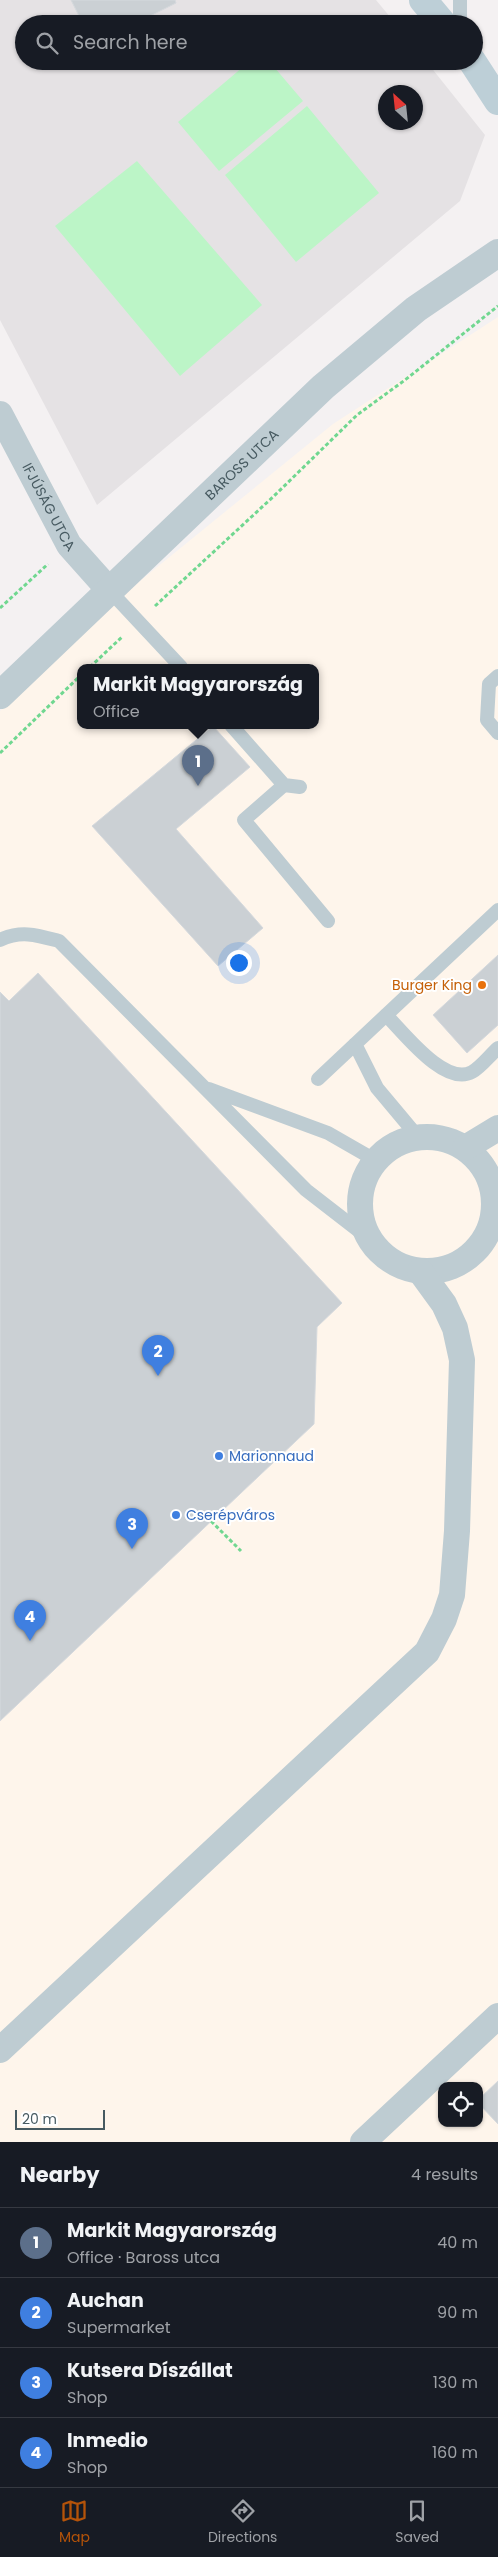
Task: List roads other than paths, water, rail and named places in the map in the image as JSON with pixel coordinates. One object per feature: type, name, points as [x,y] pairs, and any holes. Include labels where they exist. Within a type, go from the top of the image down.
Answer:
[{"type":"main road","points":[[424,0],[436,15]]},
{"type":"main road","points":[[483,62],[498,74]]},
{"type":"main road","points":[[478,70],[498,101]]},
{"type":"street","name":"BAROSS UTCA","points":[[0,695],[323,387],[416,308],[498,253]]},
{"type":"street","name":"IFJÚSÁG UTCA","points":[[0,414],[69,545],[110,591]]},
{"type":"street","points":[[465,1148],[498,1128]]},
{"type":"street","points":[[434,1136],[450,1140],[465,1148],[487,1172],[496,1203],[492,1223],[484,1240],[472,1254],[456,1265],[438,1270],[420,1271],[388,1260],[368,1238],[361,1219],[359,1198],[364,1178],[375,1160],[402,1141],[418,1137],[434,1136]]},
{"type":"street","points":[[0,2050],[427,1652],[444,1619],[452,1596],[457,1531],[462,1360],[456,1328],[444,1304],[420,1271]]},
{"type":"street","points":[[364,2142],[498,2016]]},
{"type":"lane","points":[[460,0],[460,15]]},
{"type":"lane","points":[[110,591],[140,620],[178,664]]},
{"type":"lane","points":[[498,676],[489,684],[487,720],[498,733]]},
{"type":"lane","points":[[235,729],[284,785],[300,787]]},
{"type":"lane","points":[[284,785],[244,820],[328,920]]},
{"type":"lane","points":[[318,1079],[498,910]]},
{"type":"lane","points":[[0,940],[11,935],[30,933],[59,942],[306,1190],[368,1238]]},
{"type":"lane","points":[[386,1015],[438,1067],[456,1076],[472,1072],[498,1048]]},
{"type":"lane","points":[[355,1044],[377,1088],[418,1137]]},
{"type":"lane","points":[[203,1087],[328,1132],[375,1160]]},
{"type":"place","name":"Markit Magyarország","points":[[198,786]]},
{"type":"place","name":"Burger King","points":[[482,985]]},
{"type":"place","name":"Auchan","points":[[158,1376]]},
{"type":"place","name":"Marionnaud","points":[[219,1456]]},
{"type":"place","name":"Cserépváros","points":[[176,1515]]},
{"type":"place","name":"Kutsera Díszállat","points":[[132,1549]]},
{"type":"place","name":"Inmedio","points":[[30,1641]]}]
